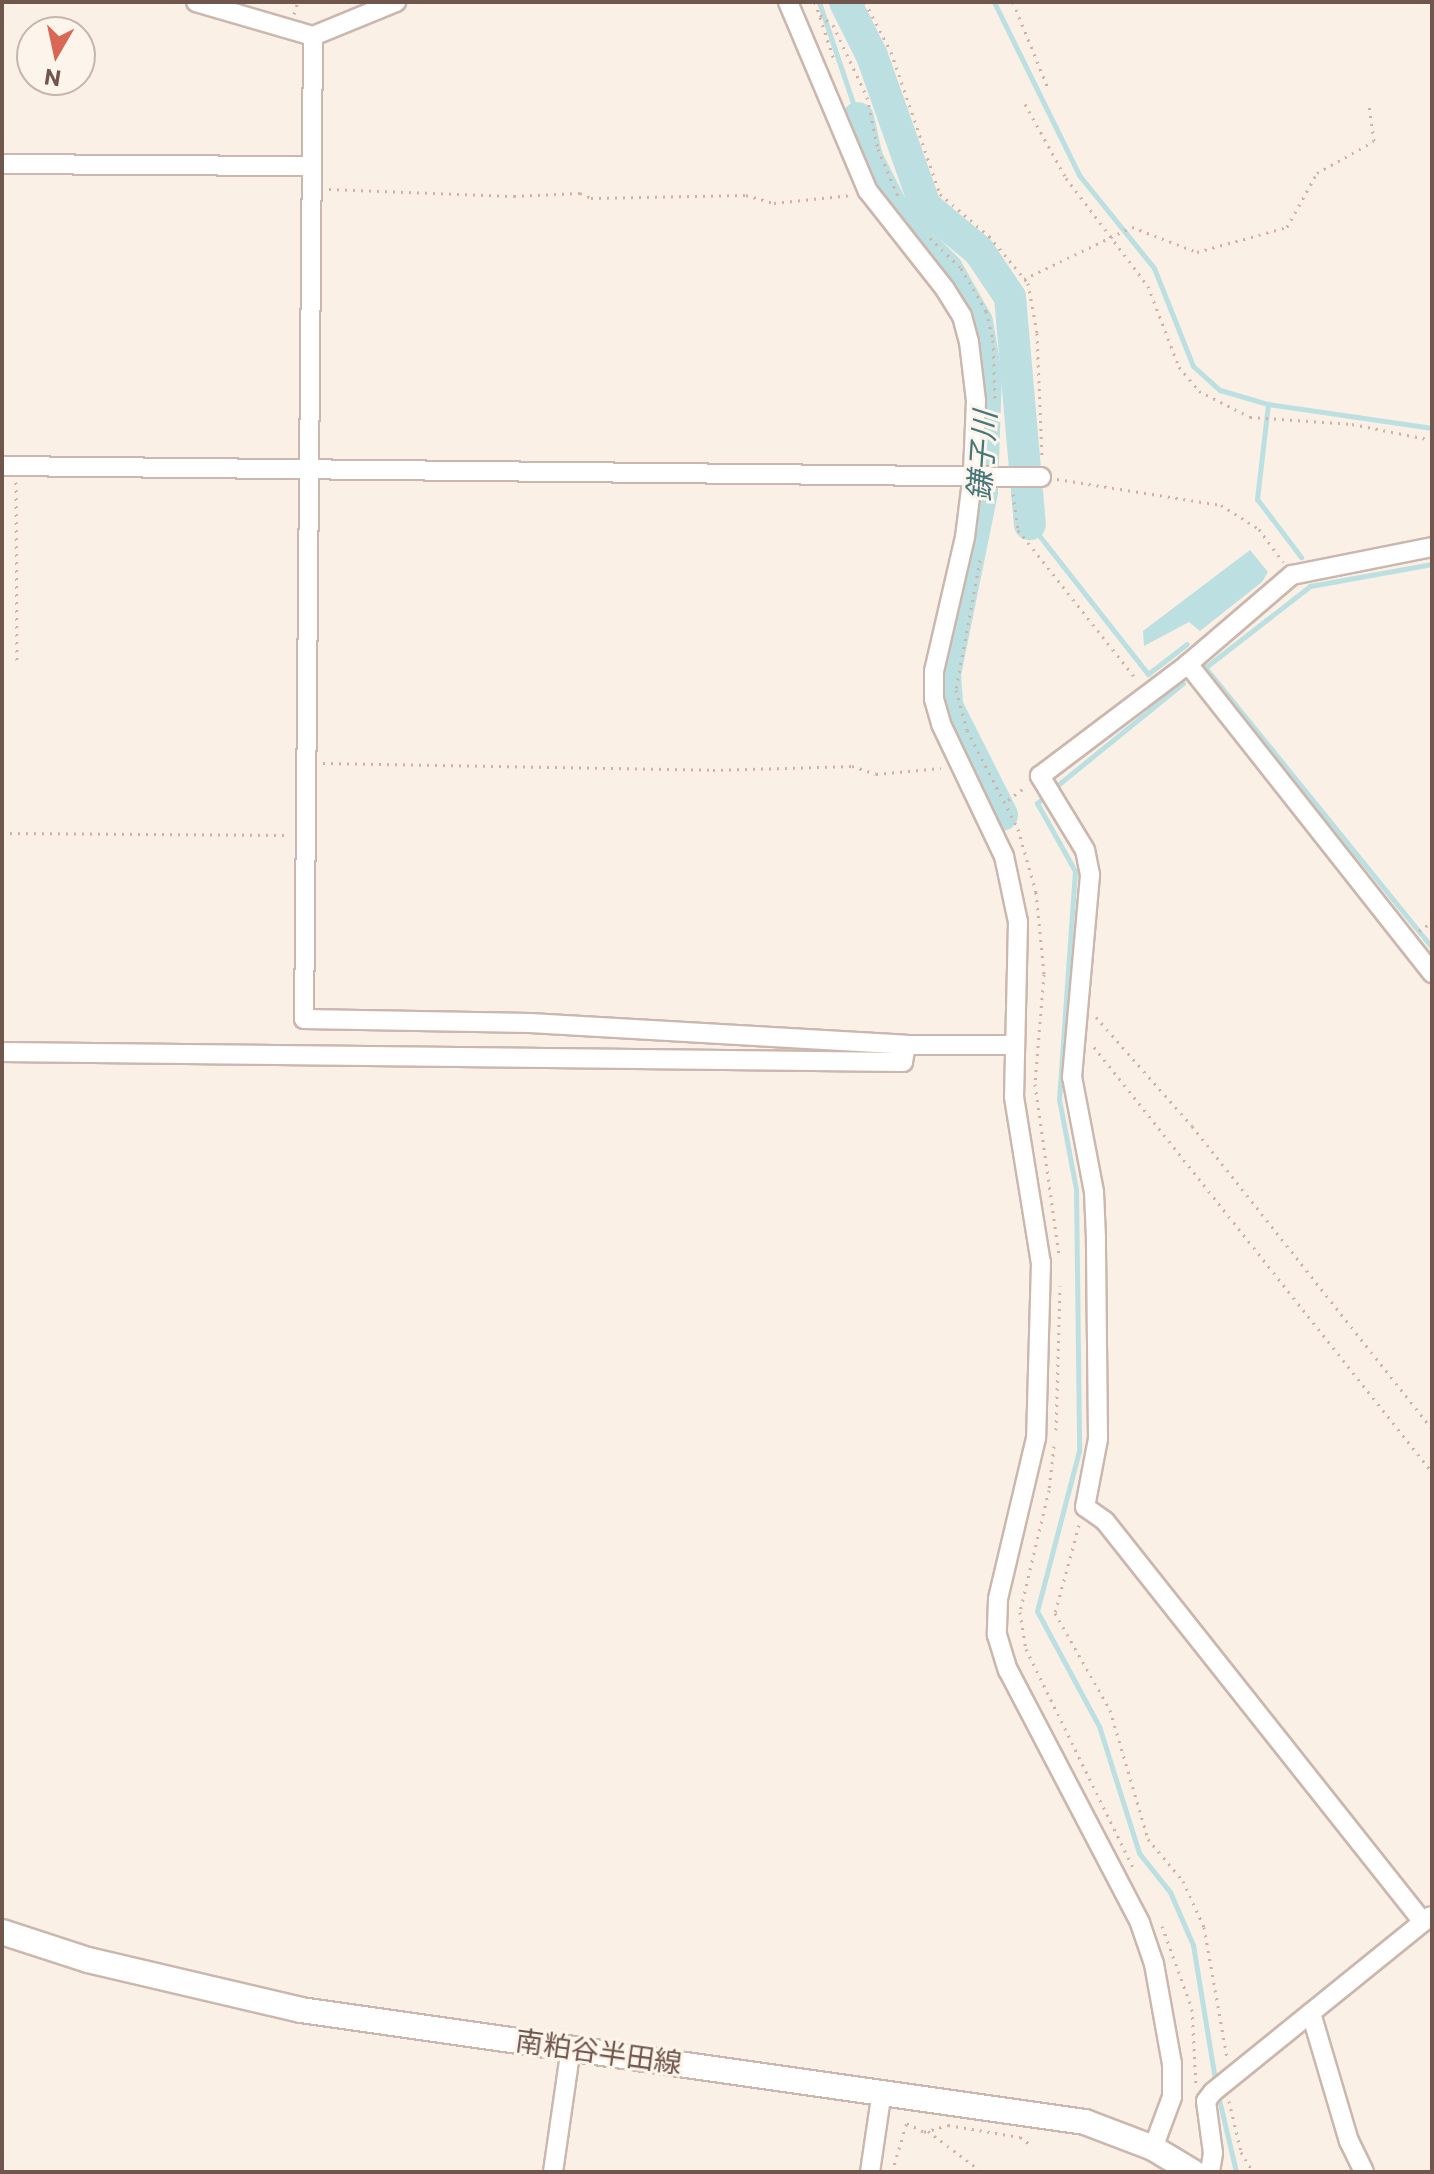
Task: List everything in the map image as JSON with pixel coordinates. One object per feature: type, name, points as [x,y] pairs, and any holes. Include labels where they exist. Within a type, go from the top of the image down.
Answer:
[{"type":"main road","name":"南粕谷半田線","points":[[2,1932],[88,1960],[301,2010],[1085,2122],[1153,2148],[1193,2172]]},
{"type":"street","points":[[196,2],[313,36],[396,2]]},
{"type":"street","points":[[788,2],[868,191],[962,316],[976,401],[973,473],[965,537],[934,671],[941,724],[1004,856],[1018,922],[1013,1045],[1020,1151],[1041,1263],[1039,1392],[1021,1516],[998,1599],[997,1635],[1008,1670],[1140,1923],[1154,1964],[1172,2064],[1172,2097],[1153,2148]]},
{"type":"street","points":[[313,36],[303,763],[304,1019],[530,1023],[906,1045],[1013,1045]]},
{"type":"street","points":[[2,164],[310,166]]},
{"type":"street","points":[[9,466],[973,473],[1041,477]]},
{"type":"street","points":[[1210,2172],[1206,2101],[1427,1918],[1105,1521],[1085,1507],[1098,1439],[1096,1238],[1094,1192],[1075,1103],[1075,1043],[1090,875],[1085,850],[1040,776],[1188,664],[1292,575],[1432,547]]},
{"type":"street","points":[[1188,664],[1432,973]]},
{"type":"street","points":[[2,1052],[903,1062],[906,1045]]},
{"type":"street","points":[[1311,2013],[1349,2141],[1364,2172]]},
{"type":"street","points":[[553,2172],[571,2047]]},
{"type":"street","points":[[870,2172],[882,2091]]},
{"type":"path","points":[[865,2],[891,52],[940,194],[989,236],[1024,279],[1037,333],[1041,477],[1221,505],[1259,529],[1292,575]]},
{"type":"path","points":[[1013,2],[1048,88]]},
{"type":"path","points":[[820,15],[833,25],[867,97],[878,149],[905,210]]},
{"type":"path","points":[[1025,104],[1066,178],[1148,286],[1184,376],[1215,403],[1278,422],[1352,424],[1432,440]]},
{"type":"path","points":[[1024,279],[1140,227],[1178,249],[1197,252],[1287,227],[1317,173],[1374,141],[1369,107]]},
{"type":"path","points":[[310,188],[514,196],[580,193],[591,198],[746,195],[774,203],[868,191]]},
{"type":"path","points":[[920,228],[961,268],[986,311],[993,340],[994,416]]},
{"type":"path","points":[[9,466],[17,664]]},
{"type":"path","points":[[1010,475],[1018,530],[1148,694]]},
{"type":"path","points":[[982,545],[956,690],[967,730],[1007,801],[1030,867]]},
{"type":"path","points":[[303,763],[713,770],[852,766],[876,774],[960,763]]},
{"type":"path","points":[[1007,801],[1040,776]]},
{"type":"path","points":[[2,833],[304,836]]},
{"type":"path","points":[[1428,924],[1432,929]]},
{"type":"path","points":[[1079,1002],[1192,1126],[1432,1429]]},
{"type":"path","points":[[1075,1043],[1099,1049],[1432,1472]]},
{"type":"path","points":[[1085,1507],[1055,1613],[1110,1710],[1148,1839],[1183,1881],[1204,1927],[1213,1958],[1221,2086],[1241,2152],[1253,2172]]},
{"type":"path","points":[[892,2172],[914,2096]]},
{"type":"path","points":[[907,2123],[928,2131],[982,2172]]},
{"type":"path","points":[[928,2131],[948,2125],[1020,2137],[1032,2146]]},
{"type":"water","points":[[1250,550],[1268,572],[1262,582],[1200,631],[1189,622],[1144,646],[1143,631]]},
{"type":"waterway","points":[[819,2],[858,118]]},
{"type":"waterway","name":"鎌子川","points":[[845,2],[872,56],[925,206],[979,251],[1010,297],[1030,524]]},
{"type":"waterway","points":[[994,2],[1079,175],[1154,268],[1193,366],[1220,390],[1268,404],[1257,499],[1301,557]]},
{"type":"waterway","name":"鎌子川","points":[[858,118],[867,158],[899,221],[947,269],[977,322],[986,375],[982,492],[945,674],[947,706],[1002,815]]},
{"type":"waterway","points":[[1268,404],[1432,428]]},
{"type":"waterway","points":[[1030,524],[1148,674],[1187,644]]},
{"type":"waterway","points":[[1206,667],[1310,586],[1432,564]]},
{"type":"waterway","points":[[1200,661],[1432,948]]},
{"type":"waterway","points":[[1054,788],[1183,683]]},
{"type":"waterway","points":[[1047,795],[1037,803],[1075,871],[1059,1099],[1076,1189],[1079,1451],[1037,1611],[1099,1726],[1139,1853],[1170,1892],[1193,1945],[1216,2085]]},
{"type":"waterway","points":[[1218,2095],[1236,2172]]}]
